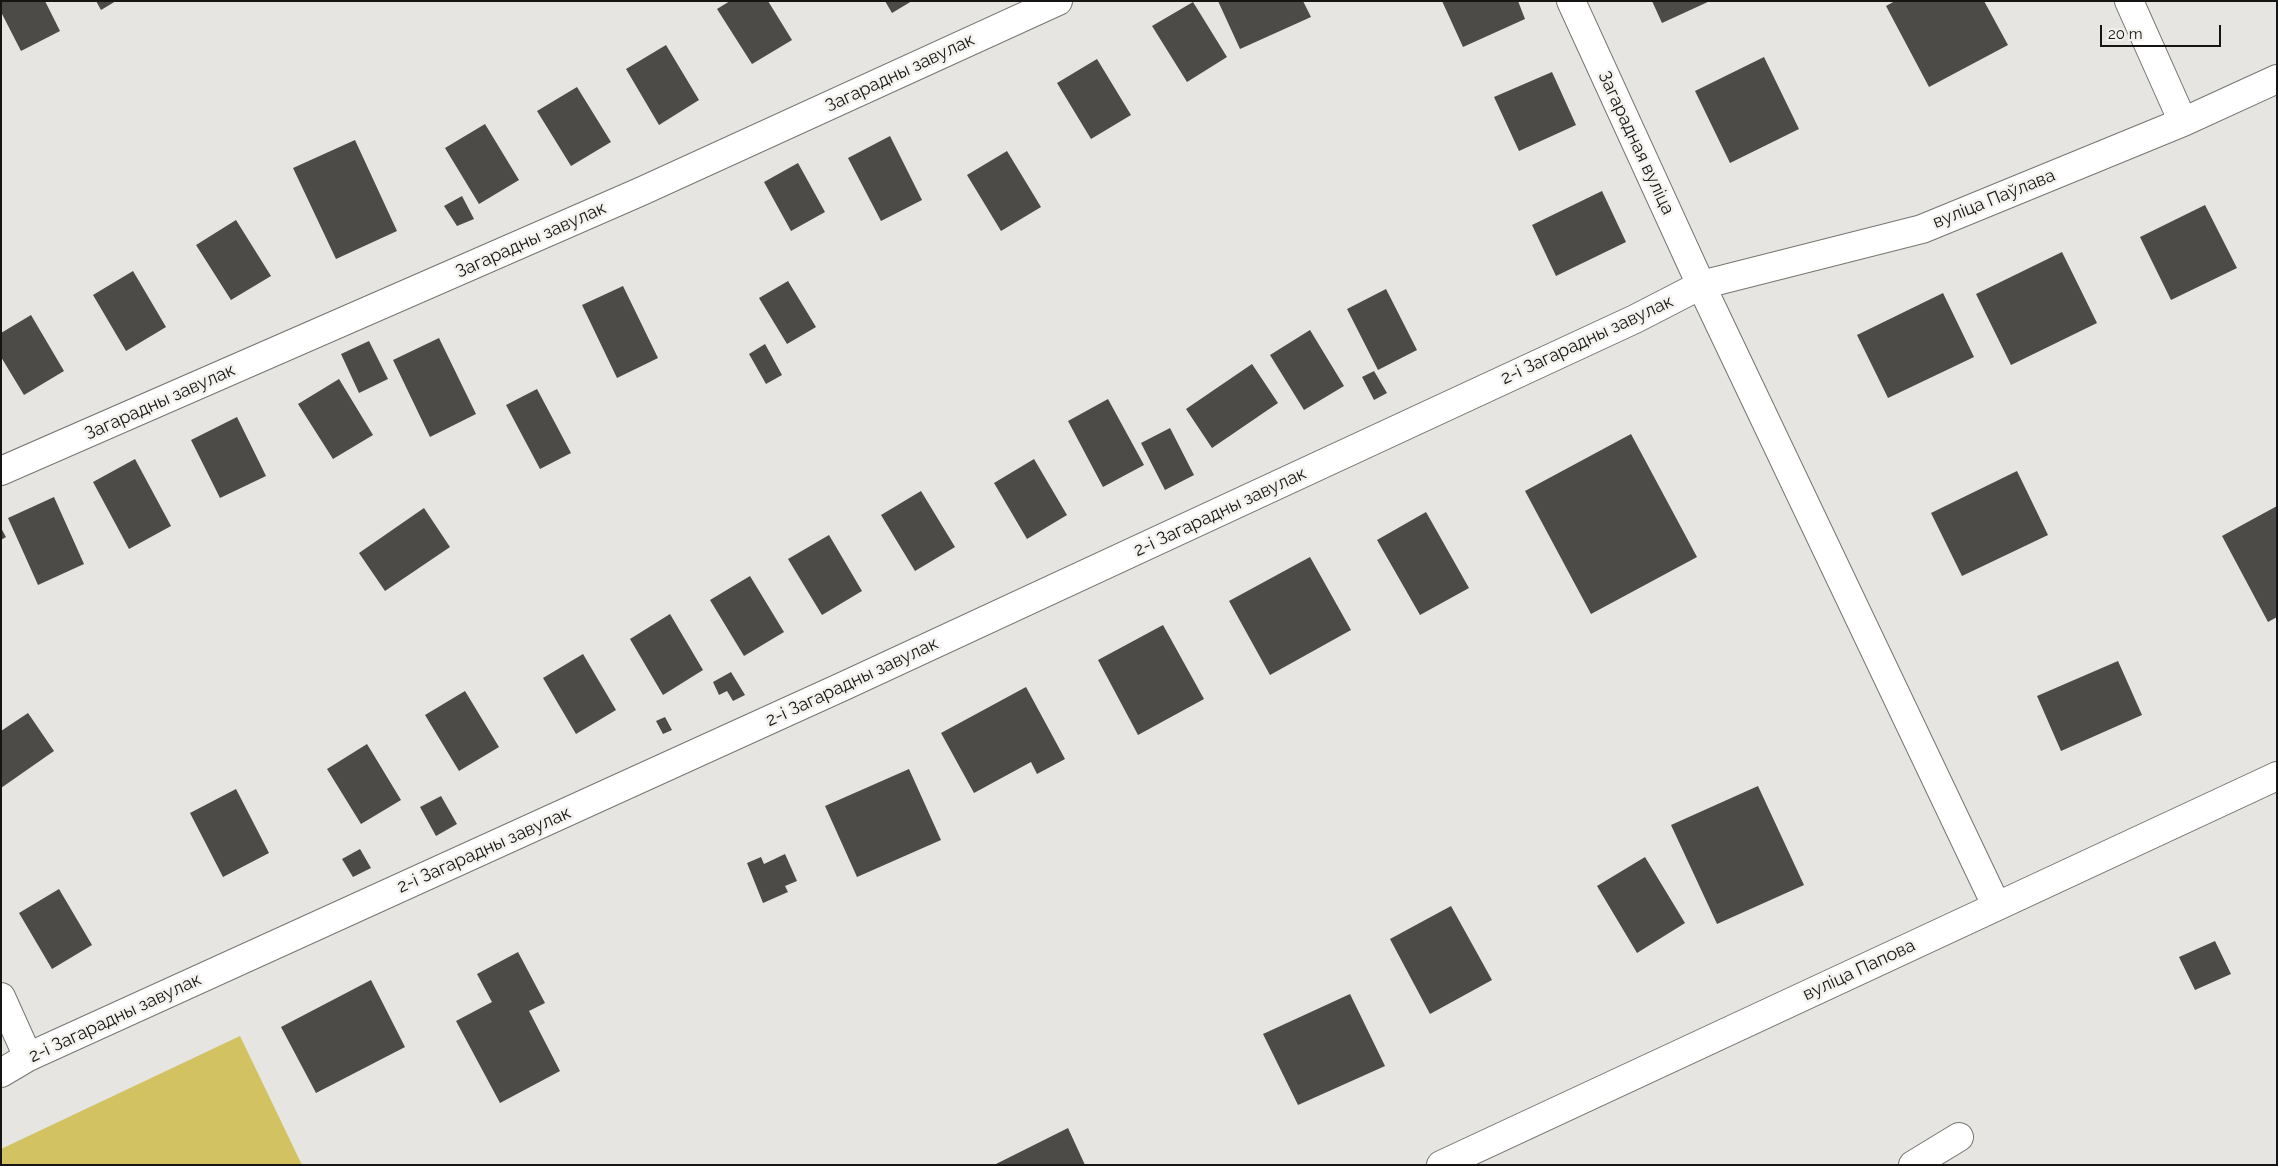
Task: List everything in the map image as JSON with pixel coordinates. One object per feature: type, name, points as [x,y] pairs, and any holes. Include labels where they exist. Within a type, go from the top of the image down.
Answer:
[{"type":"street","name":"Загарадны завулак","points":[[1,471],[642,191],[1058,1]]},
{"type":"street","name":"Загарадная вуліца","points":[[1571,1],[1701,286],[1996,905]]},
{"type":"street","points":[[2128,1],[2183,122]]},
{"type":"street","name":"вуліца Паўлава","points":[[1701,286],[1922,229],[2183,122],[2277,79]]},
{"type":"street","name":"2-і Загарадны завулак","points":[[1,1073],[28,1057],[846,686],[1626,323],[1701,286]]},
{"type":"street","name":"вуліца Папова","points":[[1441,1165],[1996,905],[2277,776]]},
{"type":"street","points":[[1,997],[28,1057]]},
{"type":"street","points":[[1913,1165],[1959,1138]]},
{"type":"shaded area","points":[[240,1036],[302,1165],[1,1165],[1,1149]]},
{"type":"building","points":[[1,1],[45,1],[60,31],[21,51],[1,12]]},
{"type":"building","points":[[96,1],[116,1],[101,10]]},
{"type":"building","points":[[730,1],[768,1],[792,40],[752,64],[717,9]]},
{"type":"building","points":[[885,1],[912,1],[892,13]]},
{"type":"building","points":[[1218,1],[1303,1],[1311,17],[1240,49]]},
{"type":"building","points":[[1442,1],[1518,1],[1525,19],[1463,47]]},
{"type":"building","points":[[1652,1],[1710,1],[1662,23]]},
{"type":"building","points":[[1895,1],[1984,1],[2008,45],[1929,87],[1886,6]]},
{"type":"building","points":[[1193,2],[1227,57],[1187,82],[1152,26]]},
{"type":"building","points":[[666,45],[699,100],[659,125],[626,69]]},
{"type":"building","points":[[1764,57],[1799,129],[1730,163],[1695,91]]},
{"type":"building","points":[[1097,59],[1131,115],[1091,139],[1057,83]]},
{"type":"building","points":[[1552,72],[1576,125],[1519,151],[1494,97]]},
{"type":"building","points":[[577,87],[611,142],[571,166],[537,111]]},
{"type":"building","points":[[485,124],[519,180],[479,204],[445,148]]},
{"type":"building","points":[[890,136],[922,200],[881,221],[848,158]]},
{"type":"building","points":[[355,140],[397,231],[336,259],[293,168]]},
{"type":"building","points":[[1007,151],[1041,207],[1001,231],[967,175]]},
{"type":"building","points":[[798,163],[825,212],[791,231],[764,182]]},
{"type":"building","points":[[1602,191],[1626,242],[1556,276],[1532,225]]},
{"type":"building","points":[[462,196],[474,219],[457,226],[444,206]]},
{"type":"building","points":[[2205,205],[2237,268],[2171,300],[2140,237]]},
{"type":"building","points":[[236,220],[271,276],[231,300],[196,245]]},
{"type":"building","points":[[2062,252],[2097,323],[2011,365],[1976,294]]},
{"type":"building","points":[[133,271],[166,327],[126,351],[93,295]]},
{"type":"building","points":[[788,281],[816,327],[787,344],[759,298]]},
{"type":"building","points":[[623,286],[658,358],[617,378],[582,305]]},
{"type":"building","points":[[1386,289],[1417,350],[1378,370],[1347,309]]},
{"type":"building","points":[[1943,293],[1974,357],[1888,398],[1857,335]]},
{"type":"building","points":[[31,315],[64,371],[24,395],[1,357],[1,333]]},
{"type":"building","points":[[1310,330],[1344,386],[1304,410],[1270,355]]},
{"type":"building","points":[[439,338],[476,414],[430,437],[393,360]]},
{"type":"building","points":[[369,341],[388,379],[359,393],[341,354]]},
{"type":"building","points":[[765,344],[782,375],[766,384],[749,354]]},
{"type":"building","points":[[1252,364],[1278,403],[1212,448],[1186,409]]},
{"type":"building","points":[[1374,371],[1387,393],[1374,400],[1362,377]]},
{"type":"building","points":[[339,379],[373,435],[333,459],[298,404]]},
{"type":"building","points":[[537,389],[571,453],[540,469],[506,405]]},
{"type":"building","points":[[1108,399],[1144,465],[1103,487],[1068,421]]},
{"type":"building","points":[[237,417],[266,476],[220,498],[191,440]]},
{"type":"building","points":[[1170,428],[1194,475],[1165,490],[1141,443]]},
{"type":"building","points":[[1631,434],[1697,557],[1591,614],[1525,491]]},
{"type":"building","points":[[135,459],[171,526],[129,549],[93,482]]},
{"type":"building","points":[[1034,459],[1067,515],[1027,539],[994,483]]},
{"type":"building","points":[[2017,471],[2048,535],[1962,576],[1931,513]]},
{"type":"building","points":[[921,491],[955,547],[915,571],[881,515]]},
{"type":"building","points":[[54,497],[84,564],[38,585],[8,518]]},
{"type":"building","points":[[2277,506],[2277,617],[2268,622],[2222,536]]},
{"type":"building","points":[[424,508],[450,547],[385,591],[359,553]]},
{"type":"building","points":[[1426,512],[1469,588],[1420,615],[1377,540]]},
{"type":"building","points":[[1,528],[6,537],[1,540]]},
{"type":"building","points":[[829,535],[862,591],[822,615],[788,559]]},
{"type":"building","points":[[1310,557],[1351,630],[1270,675],[1229,601]]},
{"type":"building","points":[[750,576],[784,632],[744,656],[710,600]]},
{"type":"building","points":[[670,614],[703,670],[663,695],[630,639]]},
{"type":"building","points":[[1163,625],[1204,699],[1138,735],[1098,660]]},
{"type":"building","points":[[583,654],[616,710],[576,734],[543,678]]},
{"type":"building","points":[[2118,661],[2142,715],[2061,751],[2037,696]]},
{"type":"building","points":[[731,672],[745,695],[733,701],[727,691],[719,695],[713,682]]},
{"type":"building","points":[[1026,687],[1065,759],[1037,774],[1031,762],[974,793],[941,733]]},
{"type":"building","points":[[465,691],[499,747],[459,771],[425,715]]},
{"type":"building","points":[[28,713],[54,751],[1,788],[1,731]]},
{"type":"building","points":[[665,717],[672,730],[663,734],[656,721]]},
{"type":"building","points":[[367,744],[401,800],[361,824],[327,769]]},
{"type":"building","points":[[909,769],[941,840],[857,877],[825,806]]},
{"type":"building","points":[[1758,786],[1804,885],[1717,924],[1671,825]]},
{"type":"building","points":[[236,789],[269,853],[223,877],[190,813]]},
{"type":"building","points":[[441,796],[457,824],[436,836],[420,807]]},
{"type":"building","points":[[360,849],[371,868],[353,877],[342,859]]},
{"type":"building","points":[[785,854],[797,881],[785,886],[788,892],[763,903],[747,863],[761,857],[764,864]]},
{"type":"building","points":[[1645,857],[1685,923],[1637,953],[1597,886]]},
{"type":"building","points":[[59,889],[92,945],[52,969],[19,913]]},
{"type":"building","points":[[1451,906],[1492,980],[1430,1014],[1390,939]]},
{"type":"building","points":[[2215,941],[2231,974],[2195,990],[2179,957]]},
{"type":"building","points":[[518,952],[545,1003],[529,1011],[560,1071],[500,1103],[456,1021],[492,1002],[477,974]]},
{"type":"building","points":[[371,980],[405,1047],[316,1093],[281,1027]]},
{"type":"building","points":[[1350,994],[1385,1066],[1298,1105],[1263,1034]]},
{"type":"building","points":[[1068,1128],[1085,1165],[994,1165]]}]
